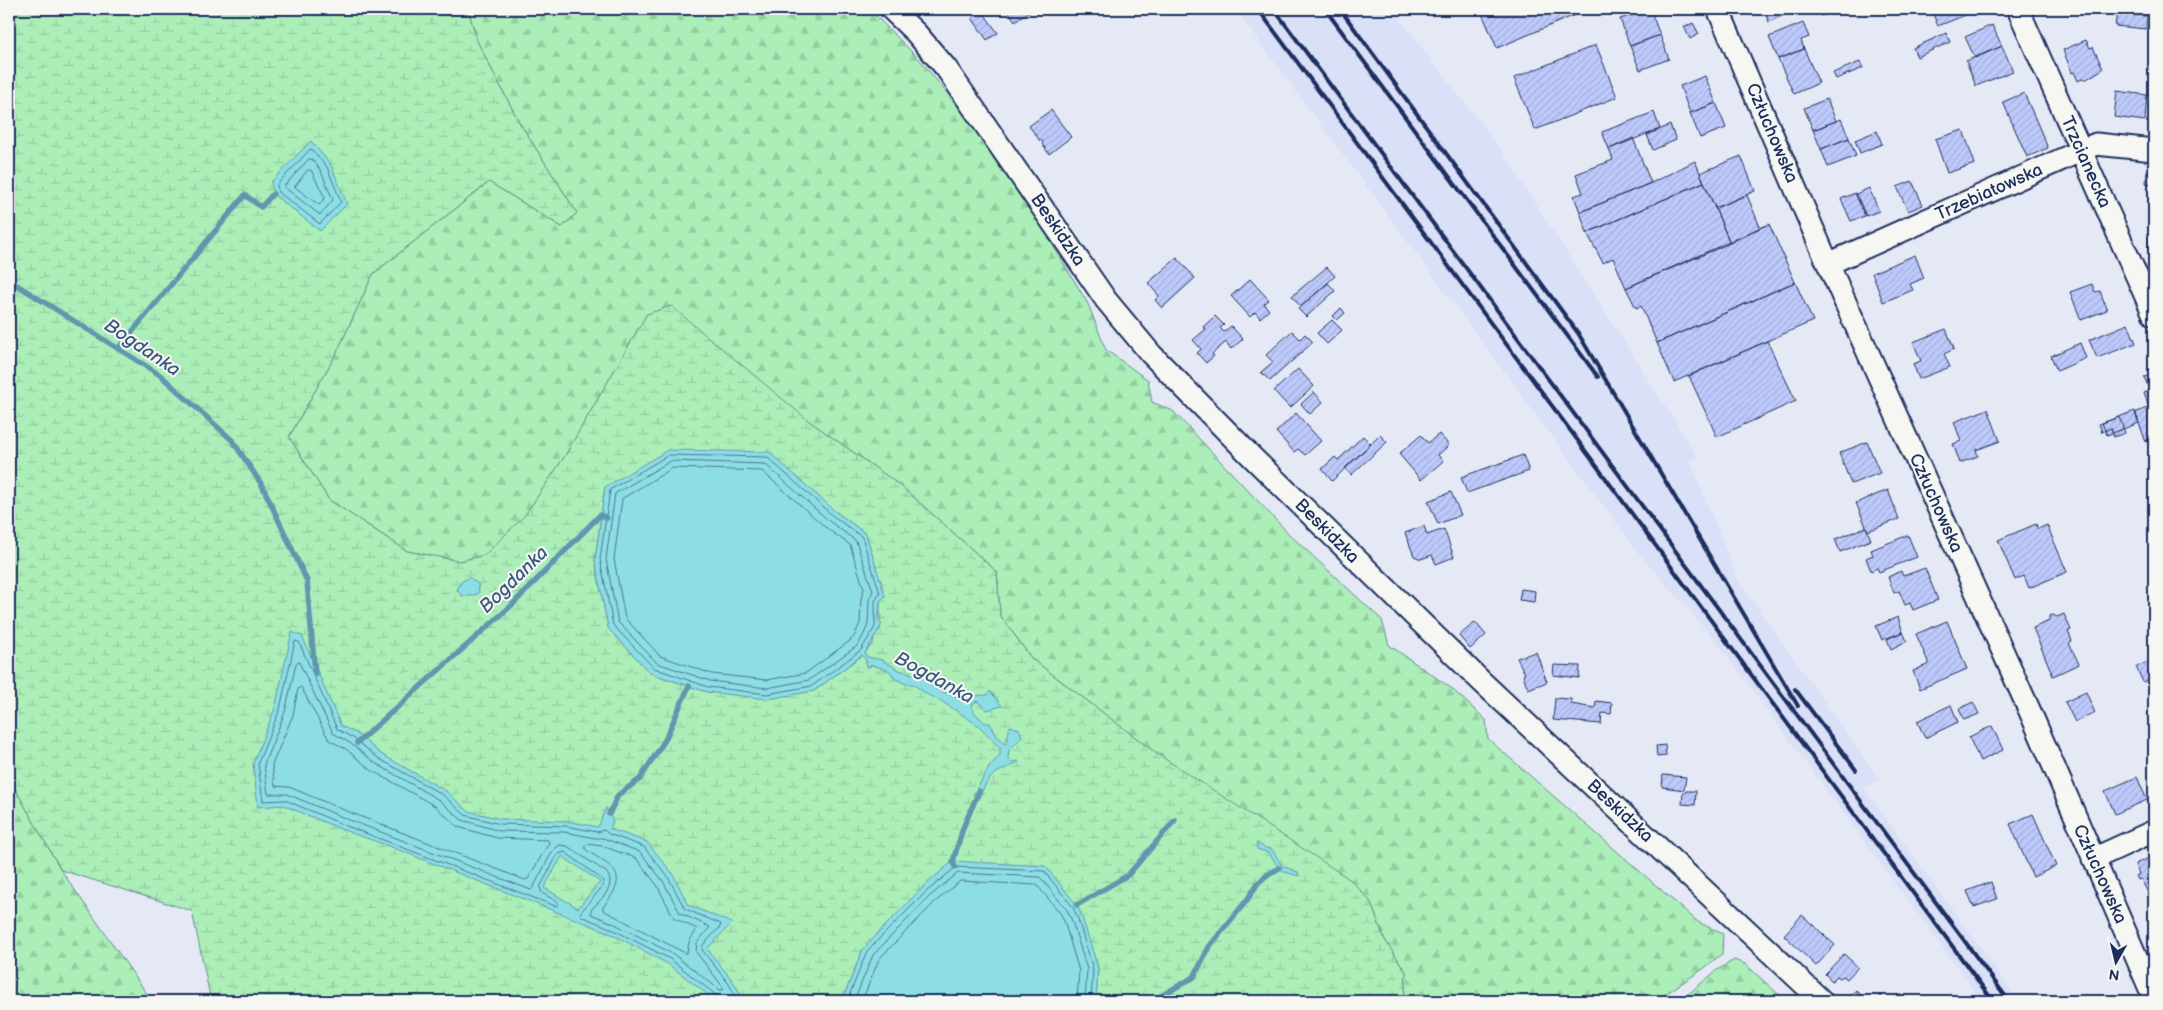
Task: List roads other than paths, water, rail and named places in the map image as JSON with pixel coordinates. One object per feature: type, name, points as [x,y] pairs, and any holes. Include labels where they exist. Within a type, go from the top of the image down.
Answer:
[{"type":"street","name":"Beskidzka","points":[[891,9],[916,33],[946,68],[1101,293],[1151,354],[1253,458],[1481,681],[1822,1001]]},
{"type":"street","name":"Człuchowska","points":[[1718,9],[1828,264],[2032,716],[2154,998]]},
{"type":"street","name":"Trzcianecka","points":[[2018,9],[2154,315]]},
{"type":"street","name":"Trzebiatowska","points":[[1828,264],[2096,144],[2154,150]]},
{"type":"street","points":[[2093,859],[2154,831]]},
{"type":"water","points":[[311,141],[331,165],[347,204],[320,231],[273,194],[271,182]]},
{"type":"water","points":[[668,450],[769,452],[836,512],[866,534],[885,596],[880,601],[878,621],[882,624],[865,653],[867,657],[882,660],[899,670],[930,679],[929,684],[943,692],[959,697],[964,689],[974,696],[987,695],[990,691],[1002,706],[987,710],[977,701],[972,705],[974,712],[985,723],[990,723],[996,735],[1006,744],[1010,726],[1019,729],[1022,737],[1009,750],[1008,758],[1011,762],[1019,761],[991,777],[979,798],[973,795],[990,766],[1000,755],[1000,748],[978,725],[941,701],[926,694],[913,684],[906,684],[894,678],[890,671],[872,665],[867,668],[866,660],[862,655],[814,691],[768,699],[707,692],[650,673],[608,628],[595,560],[605,487]]},
{"type":"water","points":[[469,577],[478,584],[479,593],[472,596],[462,596],[457,590],[461,582]]},
{"type":"water","points":[[292,632],[302,636],[341,726],[356,733],[381,754],[446,791],[468,811],[501,819],[567,821],[598,827],[606,808],[613,821],[610,829],[647,842],[673,874],[688,905],[732,923],[707,949],[733,981],[744,1001],[716,1001],[668,964],[608,932],[283,805],[258,807],[253,763],[275,708]],"holes":[[[562,856],[600,882],[578,908],[544,888]]]},
{"type":"water","points":[[1257,843],[1265,848],[1272,849],[1282,866],[1298,872],[1299,876],[1279,868],[1269,853],[1257,849]]},
{"type":"water","points":[[953,861],[1045,866],[1077,905],[1082,917],[1098,968],[1096,1001],[842,1001],[863,949],[922,888]]},
{"type":"waterway","points":[[118,349],[245,195],[261,207],[273,194]]},
{"type":"waterway","name":"Bogdanka","points":[[9,280],[160,375],[232,440],[262,485],[307,581],[315,674]]},
{"type":"waterway","name":"Bogdanka","points":[[357,743],[512,605],[600,515],[607,518]]},
{"type":"waterway","points":[[609,814],[618,795],[640,779],[665,740],[689,686]]},
{"type":"waterway","name":"Bogdanka","points":[[955,867],[953,861],[963,828],[979,791]]},
{"type":"waterway","points":[[1077,905],[1128,875],[1175,820]]},
{"type":"waterway","points":[[1152,1001],[1194,977],[1209,947],[1247,900],[1258,883],[1279,868]]},
{"type":"railway","points":[[1258,9],[1993,1001]]},
{"type":"railway","points":[[1274,9],[2009,1001]]},
{"type":"railway","points":[[1325,9],[1598,377]]},
{"type":"railway","points":[[1340,9],[1578,333],[1798,706]]},
{"type":"railway","points":[[1795,689],[1856,770]]}]
